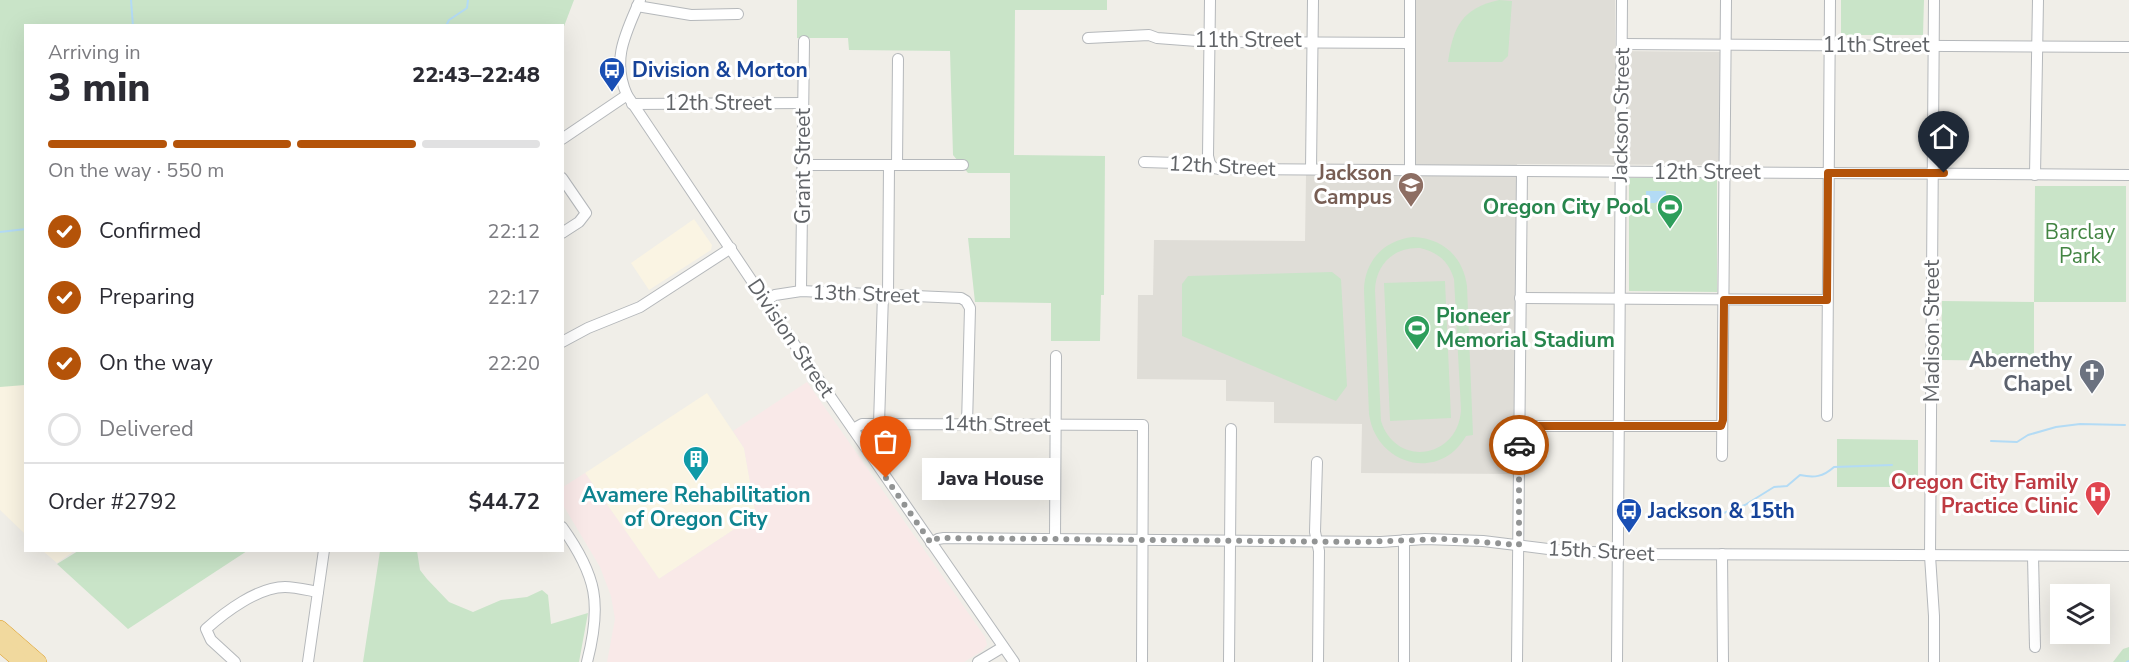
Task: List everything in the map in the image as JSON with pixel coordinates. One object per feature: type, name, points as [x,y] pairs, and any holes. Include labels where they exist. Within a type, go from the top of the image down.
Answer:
[{"type":"highway","points":[[0,628],[39,662]]},
{"type":"highway","points":[[0,644],[21,662]]},
{"type":"street","points":[[1210,0],[1208,156],[1210,164]]},
{"type":"street","points":[[1311,169],[1313,0]]},
{"type":"street","points":[[1410,0],[1410,170]]},
{"type":"street","name":"Jackson Street","points":[[1617,662],[1623,0]]},
{"type":"street","points":[[1722,456],[1726,0]]},
{"type":"street","points":[[1827,416],[1830,0]]},
{"type":"street","name":"Madison Street","points":[[1934,0],[1929,556],[1934,616],[1934,662]]},
{"type":"street","points":[[2036,175],[2038,0]]},
{"type":"street","points":[[638,3],[691,15],[738,14]]},
{"type":"street","name":"Division Street","points":[[638,3],[625,36],[620,58],[620,73],[630,99],[1014,662]]},
{"type":"street","name":"11th Street","points":[[1088,38],[1149,34],[1157,38],[1209,42],[1410,43]]},
{"type":"street","name":"Grant Street","points":[[801,291],[804,41]]},
{"type":"street","name":"11th Street","points":[[1622,44],[2129,47]]},
{"type":"street","points":[[879,424],[898,59]]},
{"type":"street","points":[[564,138],[630,99]]},
{"type":"street","name":"12th Street","points":[[630,99],[803,103]]},
{"type":"street","name":"12th Street","points":[[1144,162],[1210,164],[1220,169],[2129,175]]},
{"type":"street","points":[[803,165],[963,165]]},
{"type":"street","points":[[1517,662],[1522,171]]},
{"type":"street","points":[[564,181],[586,213],[579,222],[564,232]]},
{"type":"street","points":[[564,341],[588,328],[640,307],[731,248]]},
{"type":"street","name":"13th Street","points":[[766,300],[775,295],[801,291],[961,298],[966,301],[970,308],[967,424]]},
{"type":"street","points":[[1520,298],[1827,300]]},
{"type":"street","points":[[1055,539],[1056,356]]},
{"type":"street","name":"14th Street","points":[[853,429],[862,424],[1143,425],[1142,540]]},
{"type":"street","points":[[1519,426],[1721,426]]},
{"type":"street","points":[[1229,662],[1231,429]]},
{"type":"street","points":[[1317,462],[1315,532],[1319,551],[1318,662]]},
{"type":"street","points":[[564,530],[584,561],[595,594],[593,639],[587,662]]},
{"type":"street","name":"15th Street","points":[[931,543],[938,538],[1231,541],[1444,539],[1556,550],[1617,553],[2129,556]]},
{"type":"street","points":[[1142,540],[1142,662]]},
{"type":"street","points":[[1404,540],[1404,662]]},
{"type":"street","points":[[308,662],[324,552]]},
{"type":"street","points":[[1722,554],[1723,662]]},
{"type":"street","points":[[2033,556],[2035,647]]},
{"type":"street","points":[[235,662],[211,640],[206,629],[218,618],[265,590],[286,587],[318,592]]},
{"type":"street","points":[[978,662],[1003,647]]},
{"type":"shaded area","name":"Jackson Campus","points":[[1415,0],[1615,0],[1615,51],[1720,52],[1719,165],[1517,164],[1513,474],[1361,473],[1362,424],[1274,423],[1274,402],[1226,401],[1226,380],[1137,379],[1138,295],[1153,295],[1154,240],[1305,241],[1306,175],[1413,176]]},
{"type":"shaded area","points":[[694,219],[712,245],[711,250],[649,290],[631,263]]},
{"type":"shaded area","points":[[24,358],[24,533],[0,510],[0,374]]},
{"type":"shaded area","points":[[807,382],[985,637],[987,645],[982,651],[964,662],[607,662],[615,619],[611,596],[600,567],[564,507],[564,486],[585,473],[659,579],[756,515],[744,448],[733,431]]},
{"type":"shaded area","points":[[707,393],[744,448],[756,515],[659,579],[585,473]]},
{"type":"shaded area","points":[[44,552],[73,552],[57,563]]},
{"type":"green space","points":[[0,0],[574,0],[564,26],[564,24],[24,24],[24,385],[0,387]]},
{"type":"green space","points":[[797,0],[1107,0],[1107,10],[1015,10],[1014,155],[1105,156],[1104,295],[1101,295],[1100,341],[1051,341],[1051,303],[975,302],[968,238],[1010,238],[1010,173],[968,173],[953,155],[950,51],[849,50],[848,38],[797,38]]},
{"type":"green space","points":[[1499,0],[1512,1],[1508,56],[1502,62],[1448,62],[1453,39],[1462,21],[1476,8]]},
{"type":"green space","points":[[1841,0],[1924,0],[1923,35],[1841,35]]},
{"type":"green space","name":"Oregon City Pool","points":[[1629,178],[1717,178],[1717,292],[1629,291]]},
{"type":"green space","name":"Barclay Park","points":[[2035,186],[2126,186],[2126,302],[2034,302]]},
{"type":"green space","points":[[1423,238],[1442,245],[1461,266],[1467,286],[1473,435],[1466,436],[1454,451],[1440,460],[1425,463],[1410,462],[1396,456],[1383,446],[1374,432],[1369,414],[1365,280],[1378,254],[1393,242]],"holes":[[[1411,248],[1426,250],[1442,259],[1454,279],[1461,410],[1457,426],[1449,439],[1438,447],[1426,451],[1412,451],[1399,446],[1389,436],[1381,421],[1375,290],[1379,272],[1388,259],[1402,250]]]},
{"type":"green space","points":[[1332,272],[1341,279],[1347,386],[1336,401],[1182,336],[1182,284],[1188,276]]},
{"type":"green space","points":[[1445,281],[1451,418],[1390,421],[1384,283]]},
{"type":"green space","points":[[1942,301],[2034,302],[2034,365],[2022,365],[2022,361],[1941,360]]},
{"type":"green space","points":[[1837,439],[1918,440],[1918,487],[1837,487]]},
{"type":"green space","points":[[76,552],[245,552],[128,629],[57,564]]},
{"type":"green space","points":[[380,552],[417,552],[420,570],[427,579],[449,602],[473,612],[501,600],[527,597],[542,590],[548,595],[551,624],[588,613],[579,662],[363,662]]},
{"type":"green space","points":[[2129,647],[2129,662],[2113,662],[2123,649]]},
{"type":"water","name":"Oregon City Pool","points":[[1646,191],[1666,191],[1666,198],[1655,203],[1646,203]]},
{"type":"waterway","points":[[131,0],[133,24]]},
{"type":"waterway","points":[[447,24],[449,20],[467,8],[468,0]]},
{"type":"waterway","points":[[0,232],[24,229]]},
{"type":"waterway","points":[[1991,441],[2017,442],[2028,435],[2056,427],[2080,424],[2125,425]]},
{"type":"waterway","points":[[1721,514],[1745,505],[1774,487],[1787,486],[1800,475],[1818,476],[1834,467],[1892,465]]},
{"type":"way so far","points":[[886,478],[931,543],[938,538],[1362,542],[1444,539],[1519,545],[1519,445]]},
{"type":"place","name":"Division & Morton","points":[[612,93]]},
{"type":"place","name":"Jackson Campus","points":[[1411,208]]},
{"type":"place","name":"Oregon City Pool","points":[[1670,230]]},
{"type":"place","name":"Pioneer Memorial Stadium","points":[[1417,351]]},
{"type":"place","name":"Abernethy Chapel","points":[[2092,395]]},
{"type":"place","name":"Java House","points":[[886,478]]},
{"type":"place","name":"Avamere Rehabilitation of Oregon City","points":[[696,482]]},
{"type":"place","name":"Oregon City Family Practice Clinic","points":[[2098,517]]},
{"type":"place","name":"Jackson & 15th","points":[[1629,534]]},
{"type":"route","points":[[1519,445],[1519,426],[1721,426],[1723,420],[1724,300],[1827,300],[1828,173],[1944,173]]}]
